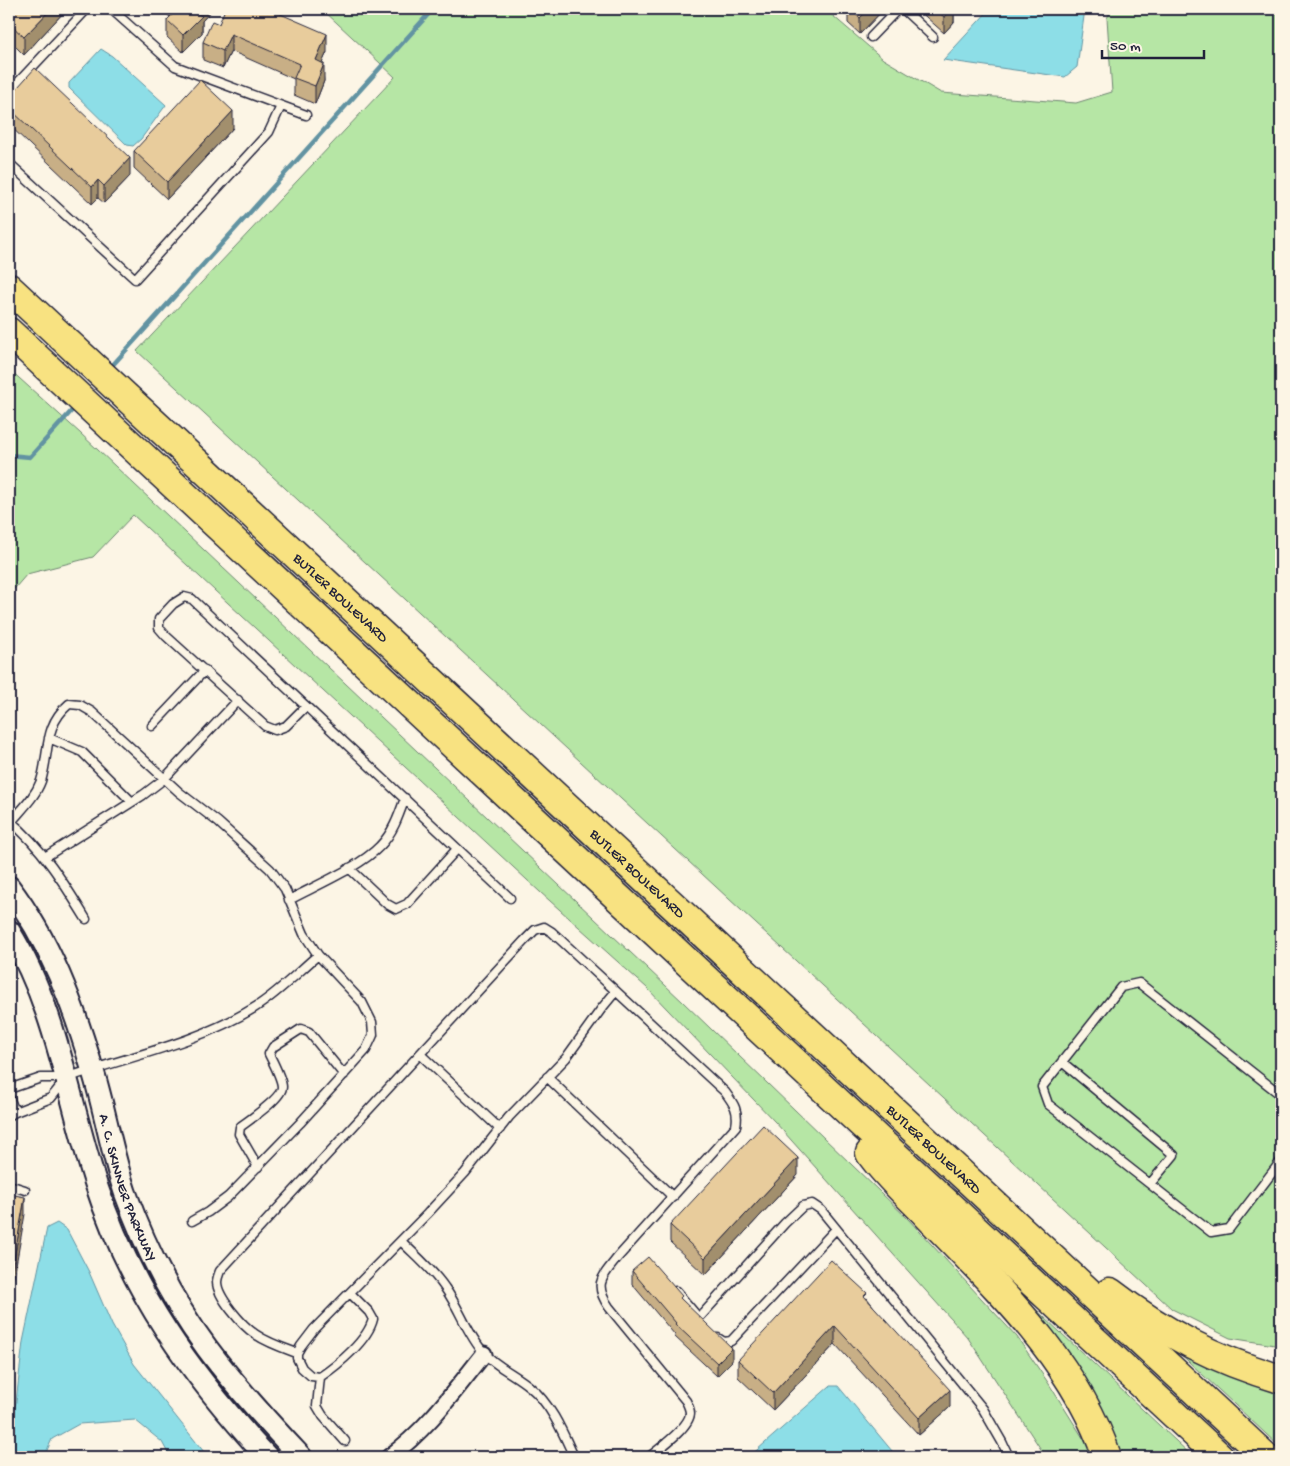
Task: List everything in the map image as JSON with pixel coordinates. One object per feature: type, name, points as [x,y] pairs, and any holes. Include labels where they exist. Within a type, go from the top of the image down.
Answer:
[{"type":"highway","name":"BUTLER BOULEVARD","points":[[9,288],[1266,1457]]},
{"type":"highway","name":"BUTLER BOULEVARD","points":[[9,332],[1220,1457]]},
{"type":"highway","points":[[828,1092],[873,1158],[1003,1294],[1041,1338],[1083,1402],[1108,1457]]},
{"type":"highway","points":[[981,1193],[1101,1286],[1151,1322],[1219,1358],[1281,1379]]},
{"type":"main road","name":"A. C. SKINNER PARKWAY","points":[[9,887],[36,927],[59,972],[93,1069],[117,1166],[134,1215],[166,1283],[192,1327],[222,1369],[300,1457]]},
{"type":"main road","name":"A. C. SKINNER PARKWAY","points":[[9,931],[23,955],[40,993],[67,1078],[96,1186],[114,1233],[137,1280],[189,1366],[221,1407],[267,1457]]},
{"type":"street","points":[[389,1457],[407,1445],[431,1419],[484,1354]]},
{"type":"lane","points":[[9,92],[87,9]]},
{"type":"lane","points":[[111,9],[175,66],[306,115]]},
{"type":"lane","points":[[872,36],[898,9]]},
{"type":"lane","points":[[902,9],[933,37]]},
{"type":"lane","points":[[9,163],[135,279],[269,132],[281,106]]},
{"type":"lane","points":[[306,706],[286,726],[275,730],[265,726],[166,636],[159,628],[158,619],[173,604],[184,597],[192,599],[405,798],[510,898]]},
{"type":"lane","points":[[152,726],[205,670]]},
{"type":"lane","points":[[45,857],[132,802],[164,779],[238,700]]},
{"type":"lane","points":[[86,919],[61,878],[45,857],[10,821],[32,798],[40,782],[51,728],[58,713],[69,704],[80,705],[92,712],[164,779],[218,822],[270,869],[285,889],[304,934],[318,955],[362,1002],[372,1022],[373,1035],[366,1050],[344,1075],[228,1197],[192,1221]]},
{"type":"lane","points":[[49,738],[82,752],[132,802]]},
{"type":"lane","points":[[289,900],[360,862],[380,846],[396,824],[405,798]]},
{"type":"lane","points":[[349,868],[387,904],[396,909],[407,904],[457,849]]},
{"type":"lane","points":[[298,1353],[255,1334],[234,1314],[218,1290],[216,1281],[220,1271],[524,940],[535,930],[544,927],[552,932],[725,1092],[735,1105],[738,1116],[736,1126],[606,1272],[600,1285],[600,1295],[609,1308],[686,1401],[691,1411],[689,1420],[649,1457]]},
{"type":"lane","points":[[9,1089],[41,1078],[67,1078],[152,1052],[218,1027],[254,1008],[318,955]]},
{"type":"lane","points":[[1281,1095],[1139,983],[1121,987],[1042,1087],[1048,1104],[1211,1232],[1229,1228],[1281,1162]]},
{"type":"lane","points":[[350,1293],[369,1312],[373,1319],[371,1329],[336,1367],[320,1377],[311,1376],[302,1368],[297,1358],[298,1353],[314,1329],[465,1173],[509,1117],[566,1058],[616,991]]},
{"type":"lane","points":[[258,1167],[239,1134],[240,1127],[271,1102],[281,1091],[282,1085],[269,1054],[273,1047],[302,1029],[310,1032],[344,1075]]},
{"type":"lane","points":[[420,1054],[500,1129]]},
{"type":"lane","points":[[1062,1062],[1174,1155],[1150,1184]]},
{"type":"lane","points":[[547,1077],[672,1196]]},
{"type":"lane","points":[[9,1097],[12,1114],[51,1098],[67,1078]]},
{"type":"lane","points":[[9,1185],[25,1190]]},
{"type":"lane","points":[[699,1318],[785,1223],[803,1206],[812,1204],[821,1210],[983,1409],[1009,1457]]},
{"type":"lane","points":[[711,1331],[724,1342],[731,1341],[836,1229]]},
{"type":"lane","points":[[401,1241],[432,1271],[446,1289],[467,1328],[484,1354],[531,1387],[545,1402],[561,1429],[574,1457]]},
{"type":"lane","points":[[673,1288],[705,1324]]},
{"type":"lane","points":[[320,1377],[317,1406],[345,1442]]},
{"type":"green space","points":[[318,9],[825,9],[883,59],[941,93],[1076,103],[1112,92],[1107,18],[1112,9],[1281,9],[1281,1346],[1230,1338],[1172,1309],[137,351],[395,77],[323,10]]},
{"type":"green space","points":[[9,369],[80,433],[683,1002],[908,1219],[1017,1337],[1090,1449],[1092,1457],[1046,1457],[968,1338],[775,1122],[647,988],[540,892],[133,515],[93,557],[27,574],[9,595]]},
{"type":"green space","points":[[1011,1286],[1193,1457],[1113,1457]]},
{"type":"green space","points":[[1173,1347],[1281,1384],[1281,1448]]},
{"type":"water","points":[[990,9],[1085,9],[1077,67],[1065,77],[943,60]]},
{"type":"water","points":[[101,49],[112,56],[166,105],[141,139],[133,146],[127,145],[69,88],[69,83]]},
{"type":"water","points":[[57,1223],[67,1230],[89,1272],[112,1325],[134,1364],[208,1457],[170,1457],[162,1442],[135,1420],[79,1424],[52,1439],[44,1457],[9,1457],[9,1419],[16,1402],[23,1342],[47,1228]]},
{"type":"water","points":[[830,1386],[838,1386],[897,1457],[749,1457]]},
{"type":"building","points":[[9,9],[16,11],[18,9],[51,9],[24,37],[12,26],[9,29]]},
{"type":"building","points":[[178,9],[197,9],[193,12],[202,16],[183,35],[167,20]]},
{"type":"building","points":[[225,9],[261,9],[268,12],[269,9],[327,34],[316,60],[324,64],[315,86],[294,78],[300,64],[231,34],[223,51],[203,42],[212,21],[219,24]]},
{"type":"building","points":[[850,9],[869,9],[860,18]]},
{"type":"building","points":[[935,9],[951,9],[944,17]]},
{"type":"building","points":[[35,68],[130,158],[104,186],[98,180],[92,187],[9,108],[14,102],[9,97]]},
{"type":"building","points":[[200,80],[233,111],[167,182],[134,151]]},
{"type":"building","points":[[763,1125],[798,1158],[705,1258],[670,1225]]},
{"type":"building","points":[[9,1194],[25,1197],[9,1287]]},
{"type":"building","points":[[648,1257],[682,1296],[680,1298],[732,1348],[717,1363],[675,1324],[632,1271]]},
{"type":"building","points":[[831,1260],[867,1293],[864,1296],[950,1390],[919,1418],[835,1326],[773,1393],[738,1360]]},
{"type":"waterway","points":[[110,368],[433,9]]},
{"type":"waterway","points":[[9,455],[30,457],[76,406]]}]
